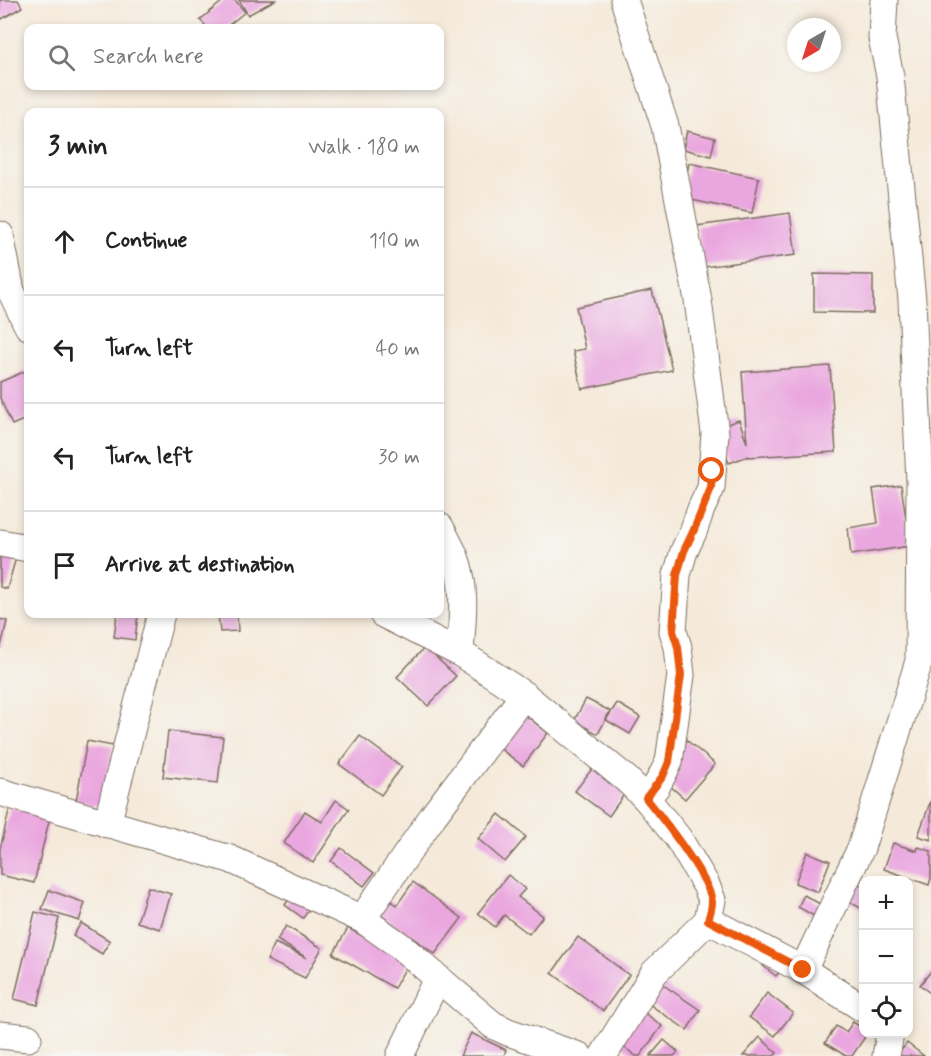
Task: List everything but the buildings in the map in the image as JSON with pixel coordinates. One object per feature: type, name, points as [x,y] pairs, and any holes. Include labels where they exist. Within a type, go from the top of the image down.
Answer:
[{"type":"street","points":[[624,0],[665,126],[698,300],[715,433],[711,488],[684,551],[677,575],[673,631],[678,647],[681,675],[669,762],[659,782],[646,798]]},
{"type":"street","points":[[803,970],[861,848],[919,661],[926,481],[912,300],[890,76],[882,38],[884,0]]},
{"type":"street","points":[[0,235],[3,262],[20,288],[24,307]]},
{"type":"street","points":[[444,535],[455,556],[460,575],[463,599],[460,652]]},
{"type":"street","points":[[0,543],[24,547]]},
{"type":"street","points":[[107,824],[160,618]]},
{"type":"street","points":[[391,618],[460,652],[524,695],[646,798],[678,838],[706,885],[712,900],[708,920],[654,973],[603,1056]]},
{"type":"street","points":[[362,919],[433,816],[524,695]]},
{"type":"street","points":[[0,792],[230,860],[362,919],[399,945],[493,1025],[579,1056]]},
{"type":"street","points":[[708,920],[803,970],[859,1006]]},
{"type":"street","points":[[400,1056],[437,979]]},
{"type":"street","points":[[0,1035],[28,1038]]},
{"type":"street","points":[[886,1056],[889,1038]]},
{"type":"route","points":[[712,471],[711,488],[684,551],[677,575],[673,631],[678,647],[681,675],[669,762],[656,787],[646,798],[678,838],[706,885],[712,900],[708,920],[803,970]]}]
